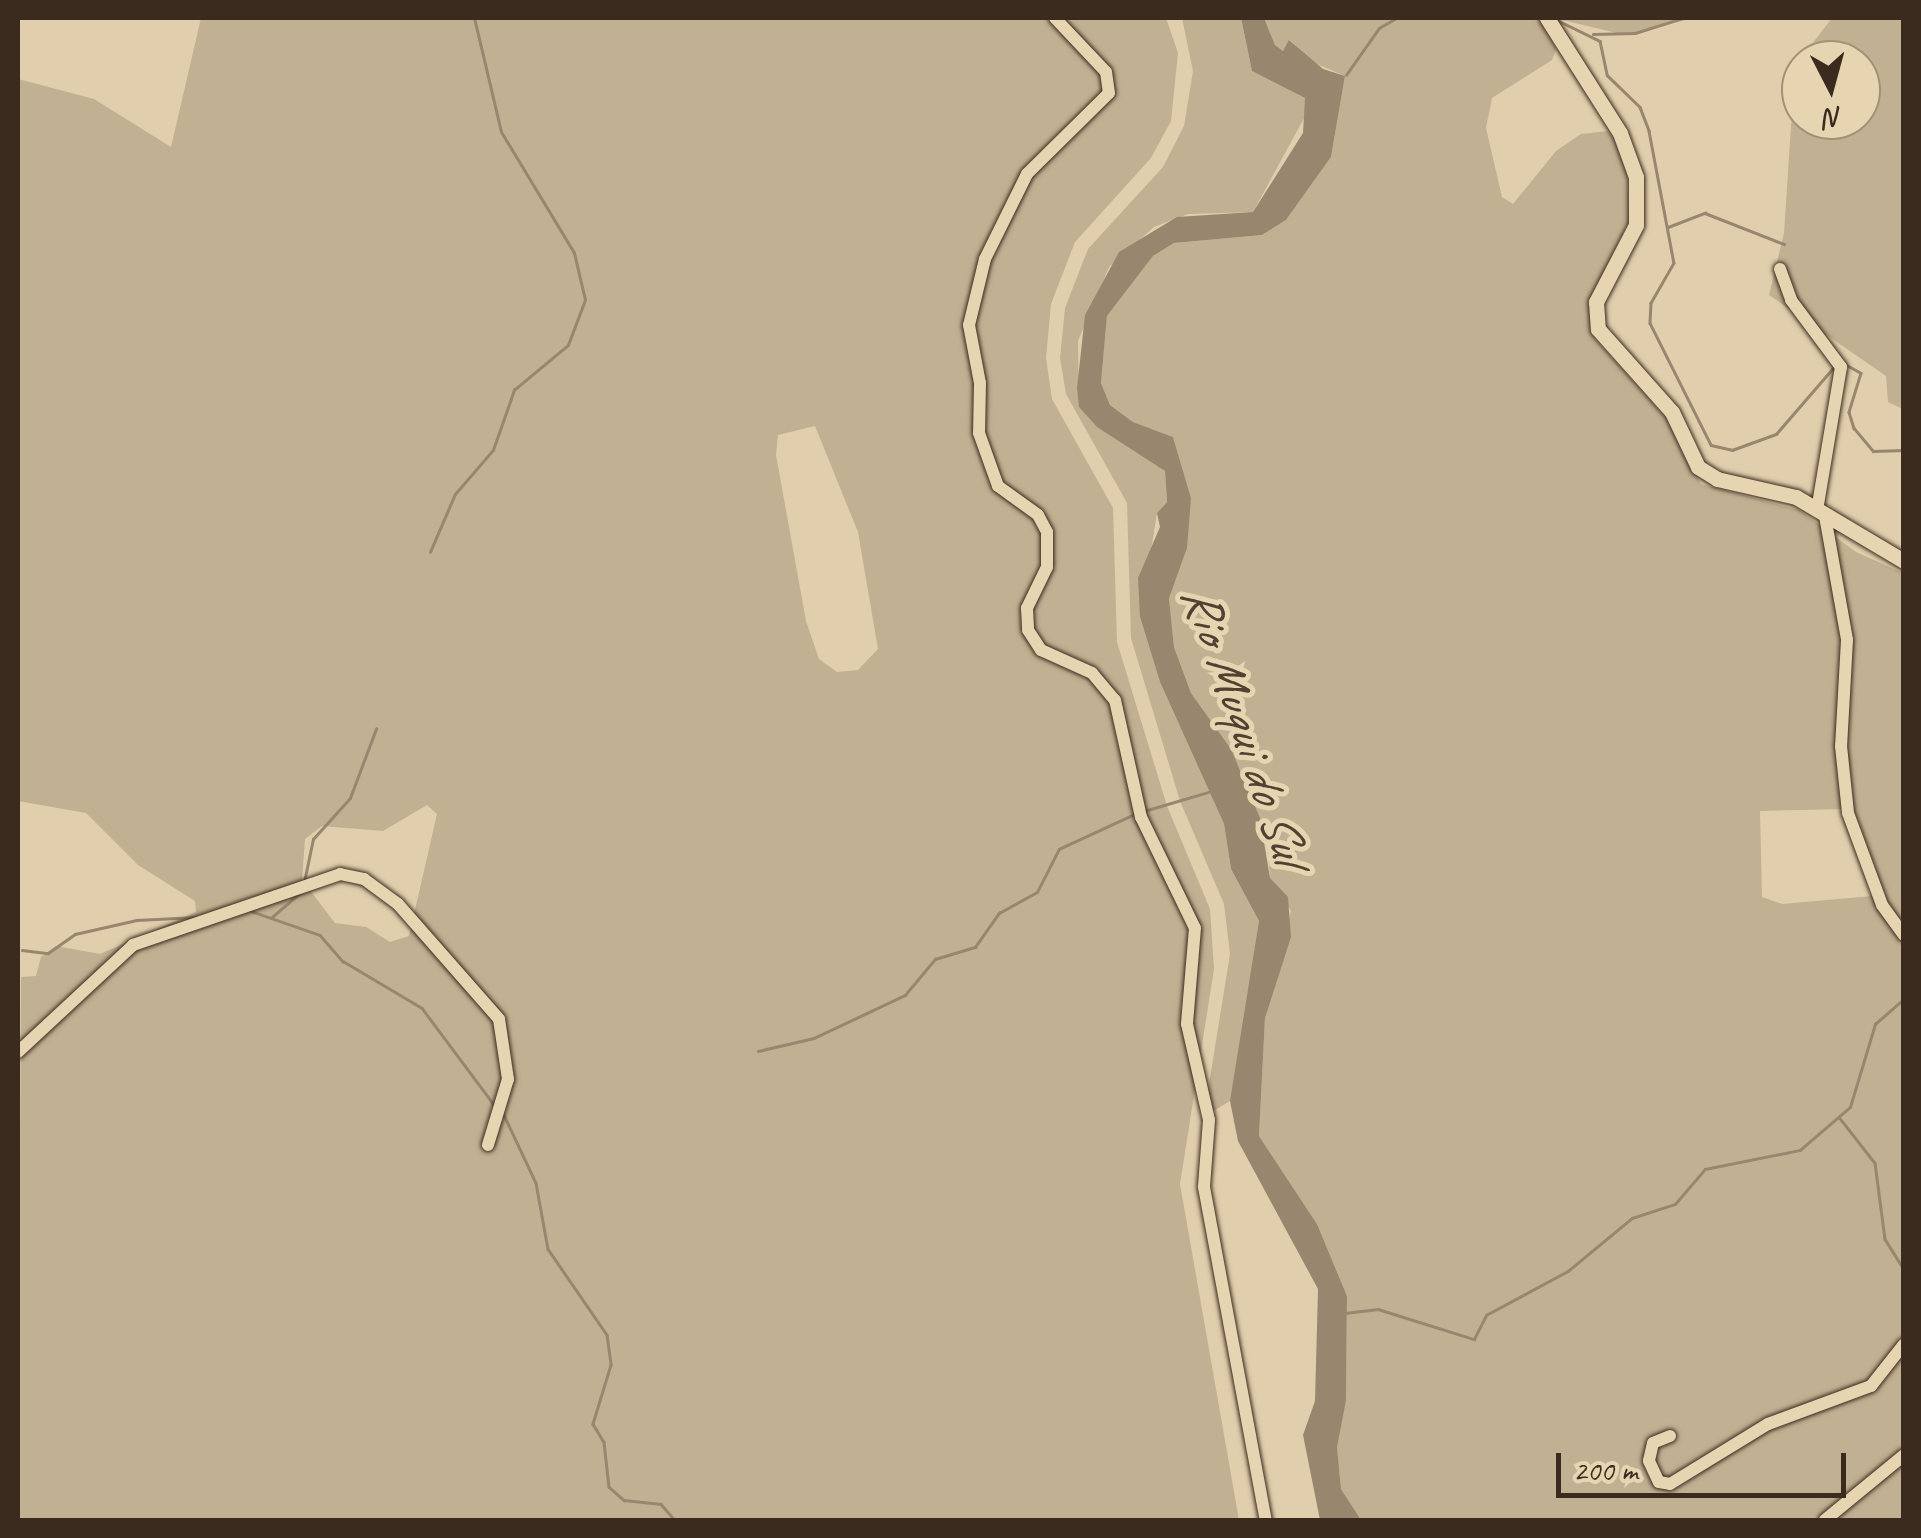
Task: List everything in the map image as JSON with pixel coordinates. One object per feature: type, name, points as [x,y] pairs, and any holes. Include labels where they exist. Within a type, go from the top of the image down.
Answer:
[{"type":"main road","points":[[1546,18],[1620,133],[1636,177],[1636,225],[1596,302],[1598,330],[1672,412],[1698,466],[1716,479],[1779,489],[1904,561]]},
{"type":"street","points":[[1055,18],[1106,72],[1109,92],[1026,174],[986,259],[969,325],[980,383],[979,433],[998,486],[1038,515],[1047,532],[1047,566],[1027,608],[1028,630],[1041,650],[1092,673],[1116,700],[1141,817],[1195,928],[1187,1024],[1209,1120],[1204,1187],[1266,1520]]},
{"type":"street","points":[[1780,269],[1791,300],[1841,368],[1821,513],[1847,640],[1841,746],[1848,813],[1882,905],[1904,935]]},
{"type":"street","points":[[18,1052],[133,945],[340,874],[364,880],[398,904],[499,1018],[508,1080],[488,1145]]},
{"type":"street","points":[[1670,1436],[1653,1443],[1649,1462],[1659,1482],[1670,1484],[1768,1424],[1871,1386],[1904,1344]]},
{"type":"street","points":[[1825,1520],[1904,1455]]},
{"type":"shaded area","points":[[201,18],[1166,18],[1178,53],[1171,121],[1151,158],[1075,242],[1051,304],[1046,358],[1052,399],[1113,508],[1117,642],[1167,806],[1210,909],[1214,969],[1180,1184],[1239,1520],[18,1520],[21,977],[36,976],[41,957],[56,946],[100,954],[196,912],[195,901],[138,865],[86,813],[18,801],[18,79],[94,99],[171,147]],"holes":[[[815,426],[858,532],[878,649],[858,670],[837,672],[819,659],[806,621],[776,455],[778,435]],[[427,805],[437,814],[409,936],[390,942],[366,927],[335,923],[302,880],[305,839],[322,826],[383,831]]]},
{"type":"shaded area","points":[[1182,18],[1241,18],[1252,71],[1305,98],[1309,109],[1253,212],[1188,214],[1154,227],[1109,267],[1078,341],[1079,407],[1165,471],[1167,502],[1157,513],[1140,617],[1160,682],[1224,824],[1231,869],[1259,921],[1236,1079],[1230,1101],[1215,1110],[1205,1109],[1230,954],[1224,904],[1180,801],[1131,638],[1127,503],[1066,394],[1060,358],[1065,308],[1088,249],[1163,167],[1184,126],[1193,71]]},
{"type":"shaded area","points":[[1241,18],[1264,18],[1275,45],[1283,51],[1289,40],[1323,69],[1345,76],[1331,157],[1286,220],[1262,235],[1174,243],[1153,256],[1107,316],[1101,383],[1110,405],[1133,422],[1173,437],[1191,498],[1187,548],[1169,598],[1174,647],[1191,693],[1231,749],[1260,818],[1270,878],[1288,897],[1291,937],[1265,1018],[1259,1136],[1317,1224],[1347,1296],[1346,1400],[1337,1447],[1341,1489],[1361,1520],[1320,1520],[1303,1435],[1315,1401],[1318,1289],[1238,1141],[1230,1101],[1259,921],[1231,869],[1224,824],[1160,682],[1140,617],[1138,578],[1160,527],[1157,513],[1167,502],[1165,471],[1097,427],[1079,407],[1077,388],[1085,315],[1119,252],[1177,217],[1253,212],[1303,133],[1305,98],[1252,71]]},
{"type":"shaded area","points":[[1264,18],[1539,18],[1556,49],[1552,60],[1492,98],[1486,128],[1502,197],[1513,204],[1556,151],[1581,134],[1608,131],[1615,141],[1627,174],[1629,221],[1589,301],[1594,338],[1666,418],[1701,484],[1799,510],[1856,552],[1903,573],[1903,1520],[1361,1520],[1341,1489],[1335,1429],[1346,1400],[1347,1296],[1317,1224],[1259,1136],[1265,1018],[1291,911],[1270,878],[1267,841],[1231,749],[1191,693],[1174,647],[1169,598],[1191,498],[1173,437],[1133,422],[1110,405],[1101,383],[1107,316],[1153,256],[1174,243],[1262,235],[1286,220],[1331,157],[1345,76],[1312,62],[1290,40],[1283,51],[1275,45]],"holes":[[[1845,809],[1877,886],[1872,896],[1782,904],[1762,897],[1760,811]]]},
{"type":"shaded area","points":[[1554,18],[1694,18],[1625,35]]},
{"type":"shaded area","points":[[1832,18],[1903,18],[1903,409],[1888,402],[1886,376],[1769,295],[1784,233],[1790,140],[1881,140],[1881,40],[1815,40]]},
{"type":"waterway","points":[[430,552],[455,494],[493,450],[514,390],[568,345],[585,300],[574,253],[501,132],[474,18]]},
{"type":"waterway","points":[[1346,75],[1379,28],[1396,18]]},
{"type":"waterway","points":[[1593,34],[1635,33],[1683,18]]},
{"type":"waterway","points":[[1555,19],[1600,41],[1607,75],[1640,107],[1649,131],[1674,263],[1651,303],[1650,323],[1711,445],[1732,450],[1776,434],[1833,368]]},
{"type":"waterway","points":[[1668,227],[1705,213],[1784,244]]},
{"type":"waterway","points":[[1845,364],[1861,373],[1849,412],[1854,428],[1873,451],[1904,450]]},
{"type":"waterway","points":[[304,882],[313,839],[350,798],[376,729]]},
{"type":"waterway","name":"Rio Muqui do Sul","points":[[1144,811],[1208,792]]},
{"type":"waterway","points":[[758,1051],[814,1038],[905,995],[935,959],[975,947],[999,913],[1037,892],[1059,849],[1137,813]]},
{"type":"waterway","points":[[271,918],[299,894]]},
{"type":"waterway","points":[[251,911],[320,935],[343,961],[422,1008],[495,1106]]},
{"type":"waterway","points":[[22,950],[48,953],[75,934],[137,920],[196,917]]},
{"type":"waterway","points":[[18,935],[18,964]]},
{"type":"waterway","points":[[1345,1313],[1378,1309],[1474,1339],[1486,1315],[1568,1271],[1632,1218],[1675,1204],[1705,1169],[1800,1150],[1850,1107],[1875,1024],[1904,999]]},
{"type":"waterway","points":[[504,1115],[536,1183],[548,1249],[607,1335],[611,1365],[593,1424],[604,1442],[609,1487],[624,1500],[661,1504],[675,1520]]},
{"type":"waterway","points":[[1839,1117],[1875,1163],[1885,1239],[1904,1269]]}]
